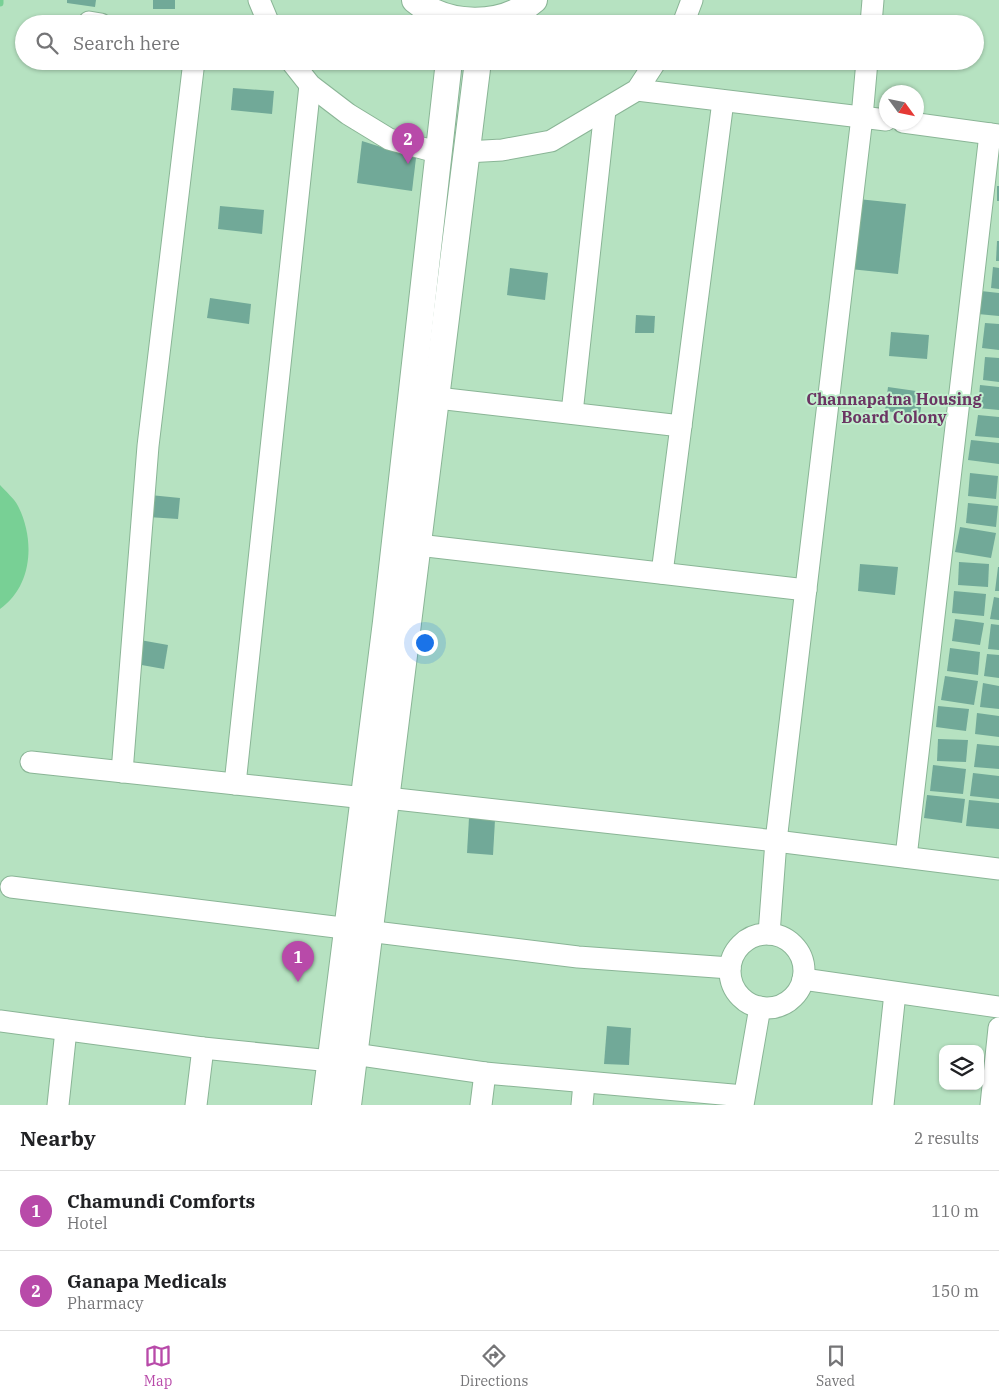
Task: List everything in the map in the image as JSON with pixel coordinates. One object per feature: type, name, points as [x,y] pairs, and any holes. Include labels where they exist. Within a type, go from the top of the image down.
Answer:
[{"type":"street","points":[[259,0],[265,15]]},
{"type":"street","points":[[415,0],[424,8],[454,14],[483,15]]},
{"type":"street","points":[[509,15],[534,0]]},
{"type":"street","points":[[686,15],[692,0]]},
{"type":"street","points":[[872,15],[873,0]]},
{"type":"street","points":[[122,772],[148,446],[193,70]]},
{"type":"street","points":[[298,70],[310,85],[348,114],[389,139],[440,153]]},
{"type":"street","points":[[376,798],[418,545],[424,396],[440,153],[448,70]]},
{"type":"street","points":[[348,1105],[343,1058],[424,396],[466,152],[477,70]]},
{"type":"street","points":[[466,152],[502,150],[551,141],[637,90],[650,70]]},
{"type":"street","points":[[769,934],[776,841],[866,70]]},
{"type":"street","points":[[235,784],[310,85]]},
{"type":"street","points":[[637,90],[879,119]]},
{"type":"street","points":[[662,573],[723,100]]},
{"type":"street","points":[[572,413],[605,110]]},
{"type":"street","points":[[906,857],[995,135],[924,125]]},
{"type":"street","points":[[424,396],[681,426]]},
{"type":"street","points":[[418,545],[806,590]]},
{"type":"street","points":[[31,762],[776,841],[999,868]]},
{"type":"street","points":[[11,887],[578,957],[730,968]]},
{"type":"street","points":[[769,934],[784,939],[797,949],[802,958],[803,979],[799,990],[792,999],[782,1005],[771,1008],[750,1004],[741,997],[731,979],[730,968],[739,948],[747,940],[769,934]]},
{"type":"street","points":[[803,979],[999,1007]]},
{"type":"street","points":[[883,1105],[894,993]]},
{"type":"street","points":[[0,1022],[203,1048],[343,1058],[743,1101],[760,1007]]},
{"type":"street","points":[[991,1105],[999,1028]]},
{"type":"street","points":[[58,1105],[66,1030]]},
{"type":"street","points":[[196,1105],[203,1048]]},
{"type":"street","points":[[325,1105],[343,1058]]},
{"type":"street","points":[[481,1105],[485,1073]]},
{"type":"street","points":[[582,1105],[584,1083]]},
{"type":"shaded area","points":[[0,485],[18,506],[23,519],[27,533],[28,561],[25,575],[19,588],[0,609]]},
{"type":"building","points":[[67,0],[96,0],[95,7],[67,3]]},
{"type":"building","points":[[153,0],[175,0],[175,9],[153,9]]},
{"type":"building","points":[[233,88],[274,91],[272,114],[231,110]]},
{"type":"building","points":[[362,141],[416,158],[412,191],[357,183]]},
{"type":"building","points":[[997,186],[999,186],[999,201],[997,201]]},
{"type":"building","points":[[858,199],[906,204],[898,274],[850,269]]},
{"type":"building","points":[[220,206],[264,210],[262,234],[218,229]]},
{"type":"building","points":[[997,241],[999,241],[999,261],[996,261]]},
{"type":"building","points":[[993,267],[999,268],[999,289],[991,288]]},
{"type":"building","points":[[510,268],[548,273],[545,300],[507,295]]},
{"type":"building","points":[[981,291],[999,293],[999,316],[978,314]]},
{"type":"building","points":[[210,298],[251,304],[249,324],[207,318]]},
{"type":"building","points":[[636,315],[655,316],[654,333],[635,333]]},
{"type":"building","points":[[985,323],[999,324],[999,350],[982,348]]},
{"type":"building","points":[[891,332],[929,335],[927,359],[889,356]]},
{"type":"building","points":[[985,357],[999,358],[999,382],[983,380]]},
{"type":"building","points":[[980,385],[999,387],[999,410],[978,408]]},
{"type":"building","points":[[888,387],[923,392],[920,415],[885,411]]},
{"type":"building","points":[[978,415],[999,417],[999,438],[975,436]]},
{"type":"building","points":[[971,440],[999,443],[999,464],[968,460]]},
{"type":"building","points":[[970,473],[998,476],[996,499],[968,496]]},
{"type":"building","points":[[150,495],[180,498],[178,519],[148,517]]},
{"type":"building","points":[[968,503],[998,506],[996,527],[966,523]]},
{"type":"building","points":[[960,527],[996,533],[991,558],[955,552]]},
{"type":"building","points":[[959,562],[989,564],[988,587],[958,585]]},
{"type":"building","points":[[860,564],[898,567],[895,595],[858,591]]},
{"type":"building","points":[[998,567],[999,591],[995,591]]},
{"type":"building","points":[[954,591],[986,594],[984,616],[952,613]]},
{"type":"building","points":[[994,597],[999,598],[999,620],[990,619]]},
{"type":"building","points":[[955,619],[984,623],[980,645],[952,641]]},
{"type":"building","points":[[991,624],[999,625],[999,650],[988,649]]},
{"type":"building","points":[[140,640],[168,645],[164,669],[136,664]]},
{"type":"building","points":[[950,648],[980,652],[978,675],[947,671]]},
{"type":"building","points":[[987,654],[999,655],[999,678],[984,676]]},
{"type":"building","points":[[945,676],[978,681],[974,705],[941,700]]},
{"type":"building","points":[[983,683],[999,686],[999,709],[980,707]]},
{"type":"building","points":[[938,706],[969,709],[966,731],[936,727]]},
{"type":"building","points":[[977,713],[999,716],[999,737],[975,734]]},
{"type":"building","points":[[938,739],[968,740],[966,762],[937,761]]},
{"type":"building","points":[[977,744],[999,746],[999,769],[974,767]]},
{"type":"building","points":[[933,765],[966,769],[963,794],[930,791]]},
{"type":"building","points":[[973,773],[999,776],[999,799],[970,796]]},
{"type":"building","points":[[927,795],[965,799],[962,823],[924,818]]},
{"type":"building","points":[[969,800],[999,803],[999,829],[966,826]]},
{"type":"building","points":[[469,818],[495,820],[493,855],[467,853]]},
{"type":"building","points":[[607,1026],[631,1028],[629,1065],[604,1064]]},
{"type":"place","name":"Ganapa Medicals","points":[[408,164]]},
{"type":"place","name":"Chamundi Comforts","points":[[298,982]]},
{"type":"district","name":"Channapatna Housing Board Colony","points":[[894,408]]}]
